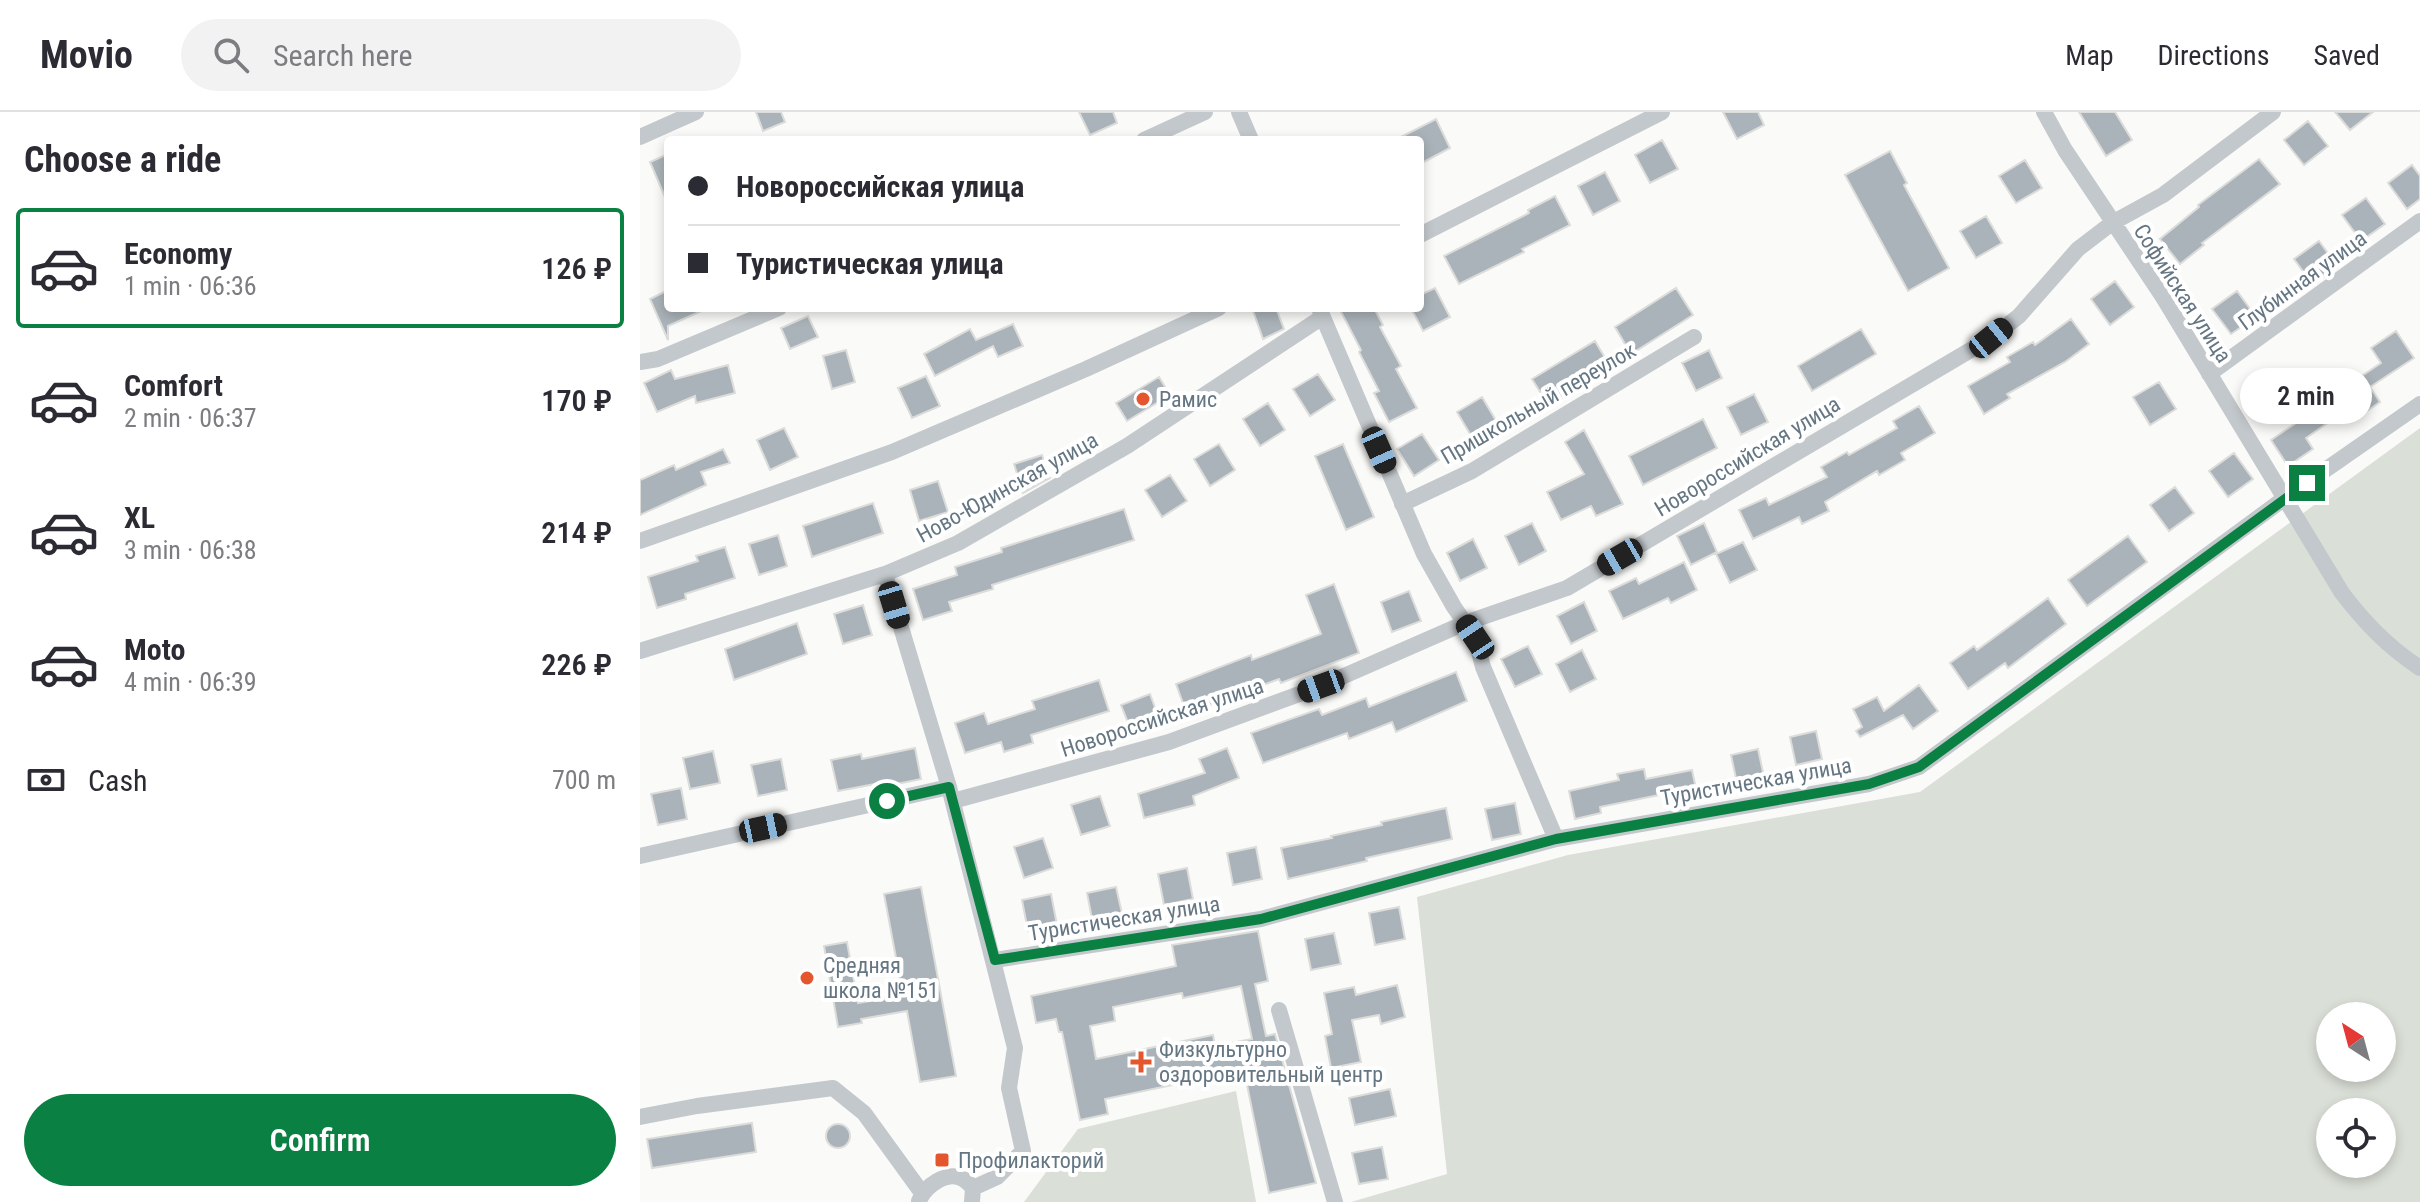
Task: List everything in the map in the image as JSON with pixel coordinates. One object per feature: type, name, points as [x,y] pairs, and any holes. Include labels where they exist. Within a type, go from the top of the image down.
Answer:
[{"type":"street","points":[[640,137],[696,112]]},
{"type":"street","points":[[1153,136],[1205,112]]},
{"type":"street","points":[[1239,112],[1249,136]]},
{"type":"street","points":[[1424,233],[1662,112]]},
{"type":"street","name":"Софийская улица","points":[[2044,112],[2065,150],[2163,297],[2342,593],[2367,626],[2420,668]]},
{"type":"street","name":"Новороссийская улица","points":[[640,856],[951,794],[1169,742],[1321,686],[1465,623],[1567,588],[1991,338],[2019,316],[2078,249],[2112,223],[2163,195],[2273,112]]},
{"type":"street","name":"Глубинная улица","points":[[2209,374],[2420,221]]},
{"type":"street","points":[[640,362],[658,359],[770,312]]},
{"type":"street","points":[[640,541],[892,452],[1210,312]]},
{"type":"street","points":[[1320,313],[1424,554],[1475,637],[1483,667],[1556,839]]},
{"type":"street","name":"Ново-Юдинская улица","points":[[640,651],[885,574],[958,543],[1127,446],[1320,313]]},
{"type":"street","name":"Пришкольный переулок","points":[[1402,504],[1472,471],[1694,337]]},
{"type":"street","name":"Туристическая улица","points":[[995,960],[1261,919],[1556,839],[1869,784],[1919,767],[2285,498],[2420,404]]},
{"type":"street","points":[[640,1117],[697,1106],[833,1088],[864,1113],[920,1197],[934,1182],[949,1177],[963,1178],[973,1195],[1023,1151],[1009,1088],[1015,1048],[995,960],[951,794],[885,574]]},
{"type":"street","points":[[1279,1010],[1335,1202]]},
{"type":"shaded area","points":[[2420,428],[2420,1202],[1351,1202],[1447,1174],[1417,897],[1568,855],[1920,792]]},
{"type":"shaded area","points":[[1236,1091],[1256,1202],[1024,1202],[1078,1129]]},
{"type":"building","points":[[756,112],[781,112],[785,122],[763,131]]},
{"type":"building","points":[[1079,112],[1113,112],[1117,123],[1090,135]]},
{"type":"building","points":[[1723,112],[1758,112],[1764,125],[1737,139]]},
{"type":"building","points":[[2079,112],[2115,112],[2132,140],[2106,156]]},
{"type":"building","points":[[2335,112],[2373,112],[2350,130]]},
{"type":"building","points":[[1436,119],[1450,148],[1424,162],[1424,136],[1403,136]]},
{"type":"building","points":[[2308,121],[2328,146],[2304,165],[2284,140]]},
{"type":"building","points":[[1662,140],[1678,169],[1650,183],[1635,155]]},
{"type":"building","points":[[1890,151],[1907,183],[1904,185],[1949,268],[1908,291],[1845,175]]},
{"type":"building","points":[[664,156],[664,195],[650,162]]},
{"type":"building","points":[[2259,159],[2280,184],[2202,243],[2204,245],[2180,264],[2160,239],[2198,205]]},
{"type":"building","points":[[2025,160],[2042,188],[2016,203],[1999,176]]},
{"type":"building","points":[[2412,165],[2420,176],[2420,199],[2407,209],[2388,183]]},
{"type":"building","points":[[1605,172],[1620,201],[1593,215],[1578,186]]},
{"type":"building","points":[[1555,196],[1570,225],[1459,284],[1444,256],[1529,213],[1528,210]]},
{"type":"building","points":[[2366,198],[2385,224],[2361,241],[2342,215]]},
{"type":"building","points":[[1986,216],[2002,243],[1976,258],[1960,231]]},
{"type":"building","points":[[2319,241],[2338,267],[2313,285],[2294,259]]},
{"type":"building","points":[[2115,281],[2134,307],[2110,325],[2091,299]]},
{"type":"building","points":[[1435,288],[1450,317],[1423,331],[1413,312],[1424,312],[1424,293]]},
{"type":"building","points":[[1676,288],[1693,315],[1631,354],[1615,327]]},
{"type":"building","points":[[2237,291],[2256,317],[2231,334],[2212,309]]},
{"type":"building","points":[[664,292],[664,312],[699,312],[668,326],[668,340],[650,299]]},
{"type":"building","points":[[1253,312],[1278,312],[1284,329],[1263,339]]},
{"type":"building","points":[[1341,312],[1376,312],[1383,325],[1380,327],[1401,366],[1396,369],[1417,408],[1389,422],[1374,393],[1379,391],[1359,352],[1361,350]]},
{"type":"building","points":[[808,316],[818,337],[790,349],[781,328]]},
{"type":"building","points":[[2071,319],[2089,344],[2065,362],[2007,394],[2010,398],[1984,414],[1968,386],[2010,362],[2007,357],[2033,342],[2035,345]]},
{"type":"building","points":[[1013,324],[1023,346],[998,357],[993,346],[935,376],[924,354],[970,329],[976,340]]},
{"type":"building","points":[[1861,329],[1876,354],[1812,391],[1798,366]]},
{"type":"building","points":[[2396,331],[2414,358],[2370,387],[2380,402],[2355,419],[2348,409],[2306,438],[2313,449],[2288,466],[2271,440],[2306,416],[2299,404],[2324,388],[2330,397],[2381,363],[2371,348]]},
{"type":"building","points":[[1595,341],[1611,368],[1549,406],[1532,379]]},
{"type":"building","points":[[846,350],[855,382],[832,389],[823,356]]},
{"type":"building","points":[[1709,350],[1722,378],[1696,391],[1682,363]]},
{"type":"building","points":[[728,365],[735,393],[696,403],[695,396],[657,412],[644,383],[671,370],[675,379]]},
{"type":"building","points":[[1318,374],[1335,400],[1310,416],[1293,389]]},
{"type":"building","points":[[926,376],[940,406],[912,418],[898,388]]},
{"type":"building","name":"Рамис","points":[[1159,377],[1170,395],[1127,421],[1116,403]]},
{"type":"building","points":[[2159,382],[2176,409],[2150,425],[2133,397]]},
{"type":"building","points":[[1754,394],[1768,422],[1741,435],[1727,407]]},
{"type":"building","points":[[1482,397],[1498,424],[1473,439],[1457,412]]},
{"type":"building","points":[[1268,403],[1285,430],[1260,446],[1243,419]]},
{"type":"building","points":[[1919,406],[1935,433],[1901,453],[1905,460],[1879,475],[1877,471],[1825,502],[1829,511],[1802,524],[1799,517],[1753,539],[1739,510],[1766,498],[1769,505],[1827,477],[1821,467],[1897,428],[1893,421]]},
{"type":"building","points":[[1703,419],[1717,448],[1643,485],[1629,456]]},
{"type":"building","points":[[784,428],[798,457],[770,470],[757,440]]},
{"type":"building","points":[[1584,430],[1623,504],[1596,516],[1591,506],[1561,520],[1547,492],[1584,474],[1565,442]]},
{"type":"building","points":[[1422,434],[1439,460],[1414,476],[1397,449]]},
{"type":"building","points":[[1219,444],[1235,470],[1210,486],[1194,459]]},
{"type":"building","points":[[1343,444],[1374,517],[1346,530],[1315,456]]},
{"type":"building","points":[[723,449],[730,463],[701,472],[706,485],[640,515],[640,480],[674,465],[676,470]]},
{"type":"building","points":[[2234,453],[2253,479],[2228,497],[2209,471]]},
{"type":"building","points":[[1042,455],[1050,478],[1023,493],[1014,464]]},
{"type":"building","points":[[1170,475],[1187,501],[1162,517],[1145,490]]},
{"type":"building","points":[[938,481],[948,512],[919,521],[910,490]]},
{"type":"building","points":[[2175,487],[2194,513],[2169,531],[2150,505]]},
{"type":"building","points":[[873,503],[883,533],[812,557],[803,526]]},
{"type":"building","points":[[1124,509],[1134,540],[992,585],[993,589],[949,602],[952,611],[923,620],[913,589],[957,575],[955,567],[1002,552],[1001,548]]},
{"type":"building","points":[[1532,523],[1546,551],[1519,565],[1505,536]]},
{"type":"building","points":[[1704,523],[1717,552],[1691,565],[1677,536]]},
{"type":"building","points":[[778,535],[787,566],[759,575],[749,544]]},
{"type":"building","points":[[2128,536],[2147,562],[2087,606],[2068,580]]},
{"type":"building","points":[[1473,539],[1487,568],[1460,581],[1447,553]]},
{"type":"building","points":[[1743,542],[1757,570],[1730,583],[1716,554]]},
{"type":"building","points":[[725,547],[735,578],[685,594],[686,599],[657,608],[648,577],[698,561],[696,556]]},
{"type":"building","points":[[1684,562],[1697,590],[1671,603],[1668,598],[1623,619],[1609,591],[1636,578],[1639,584]]},
{"type":"building","points":[[1334,584],[1359,653],[1187,714],[1176,684],[1251,655],[1252,660],[1321,634],[1306,595]]},
{"type":"building","points":[[1409,591],[1421,621],[1392,632],[1381,602]]},
{"type":"building","points":[[2048,598],[2066,624],[2008,668],[2005,663],[1968,689],[1950,663],[1974,646],[1977,650]]},
{"type":"building","points":[[1584,602],[1597,631],[1571,644],[1557,616]]},
{"type":"building","points":[[863,605],[872,635],[843,644],[834,614]]},
{"type":"building","points":[[797,623],[807,654],[734,680],[725,649]]},
{"type":"building","points":[[1528,646],[1542,674],[1515,687],[1501,659]]},
{"type":"building","points":[[1582,650],[1596,679],[1570,692],[1556,664]]},
{"type":"building","points":[[1456,672],[1467,701],[1396,732],[1392,722],[1349,739],[1347,733],[1263,763],[1251,733],[1319,709],[1322,715],[1366,698],[1369,707]]},
{"type":"building","points":[[1099,680],[1109,711],[1031,735],[1033,743],[1004,752],[1001,742],[965,753],[955,723],[984,713],[988,724],[1035,709],[1032,701]]},
{"type":"building","points":[[1919,685],[1938,711],[1913,729],[1903,715],[1860,737],[1856,731],[1862,727],[1853,709],[1877,697],[1884,711]]},
{"type":"building","points":[[1150,694],[1161,724],[1133,735],[1121,705]]},
{"type":"building","points":[[1816,731],[1822,759],[1796,765],[1790,737]]},
{"type":"building","points":[[915,748],[921,779],[838,791],[831,760],[861,754],[862,759]]},
{"type":"building","points":[[1227,748],[1239,778],[1193,796],[1195,805],[1144,818],[1138,794],[1205,773],[1199,759]]},
{"type":"building","points":[[1758,749],[1764,777],[1737,783],[1731,755]]},
{"type":"building","points":[[713,751],[720,783],[690,789],[683,758]]},
{"type":"building","points":[[781,759],[787,790],[758,796],[751,765]]},
{"type":"building","points":[[1644,769],[1646,779],[1692,770],[1698,798],[1671,803],[1669,793],[1600,807],[1601,813],[1575,819],[1569,791],[1619,780],[1617,774]]},
{"type":"building","points":[[681,788],[687,819],[658,825],[651,794]]},
{"type":"building","points":[[1100,796],[1110,826],[1081,835],[1071,805]]},
{"type":"building","points":[[1515,803],[1521,834],[1492,840],[1485,809]]},
{"type":"building","points":[[1446,808],[1452,839],[1288,879],[1281,848]]},
{"type":"building","points":[[1043,838],[1053,868],[1024,878],[1014,847]]},
{"type":"building","points":[[1256,847],[1262,879],[1233,885],[1227,853]]},
{"type":"building","points":[[1187,868],[1193,899],[1164,905],[1158,874]]},
{"type":"building","points":[[921,887],[956,1076],[920,1082],[907,1011],[861,1019],[862,1023],[838,1027],[824,946],[847,942],[858,1003],[903,995],[884,894]]},
{"type":"building","points":[[1116,887],[1123,918],[1093,924],[1087,893]]},
{"type":"building","points":[[1051,894],[1057,925],[1028,931],[1022,900]]},
{"type":"building","points":[[1399,907],[1405,939],[1375,945],[1369,913]]},
{"type":"building","points":[[1258,931],[1268,981],[1255,984],[1266,1036],[1275,1034],[1316,1183],[1269,1193],[1244,1070],[1105,1099],[1108,1114],[1080,1120],[1062,1032],[1059,1032],[1056,1019],[1036,1023],[1031,996],[1176,966],[1172,945]],"holes":[[[1241,986],[1252,1039],[1215,1046],[1213,1035],[1096,1059],[1090,1026],[1115,1021],[1113,1007],[1182,993],[1183,998]]]},
{"type":"building","points":[[1334,933],[1341,964],[1311,970],[1305,939]]},
{"type":"building","points":[[1397,985],[1405,1017],[1381,1024],[1379,1015],[1352,1020],[1361,1062],[1331,1068],[1325,1036],[1332,1034],[1324,993],[1354,987],[1356,995]]},
{"type":"building","points":[[1390,1089],[1396,1116],[1355,1125],[1349,1098]]},
{"type":"building","points":[[752,1123],[756,1152],[652,1168],[647,1139]]},
{"type":"building","points":[[838,1124],[846,1128],[850,1136],[846,1144],[838,1148],[830,1144],[826,1136],[830,1128]]},
{"type":"building","points":[[1382,1147],[1388,1179],[1359,1184],[1352,1153]]},
{"type":"place","name":"Рамис","points":[[1143,399]]},
{"type":"place","name":"Средняя школа №151","points":[[807,978]]},
{"type":"place","name":"Физкультурно оздоровительный центр","points":[[1141,1062]]},
{"type":"place","name":"Профилакторий","points":[[942,1160]]},
{"type":"route","points":[[887,801],[949,787],[995,960],[1261,919],[1556,839],[1869,784],[1919,767],[2307,483]]}]
